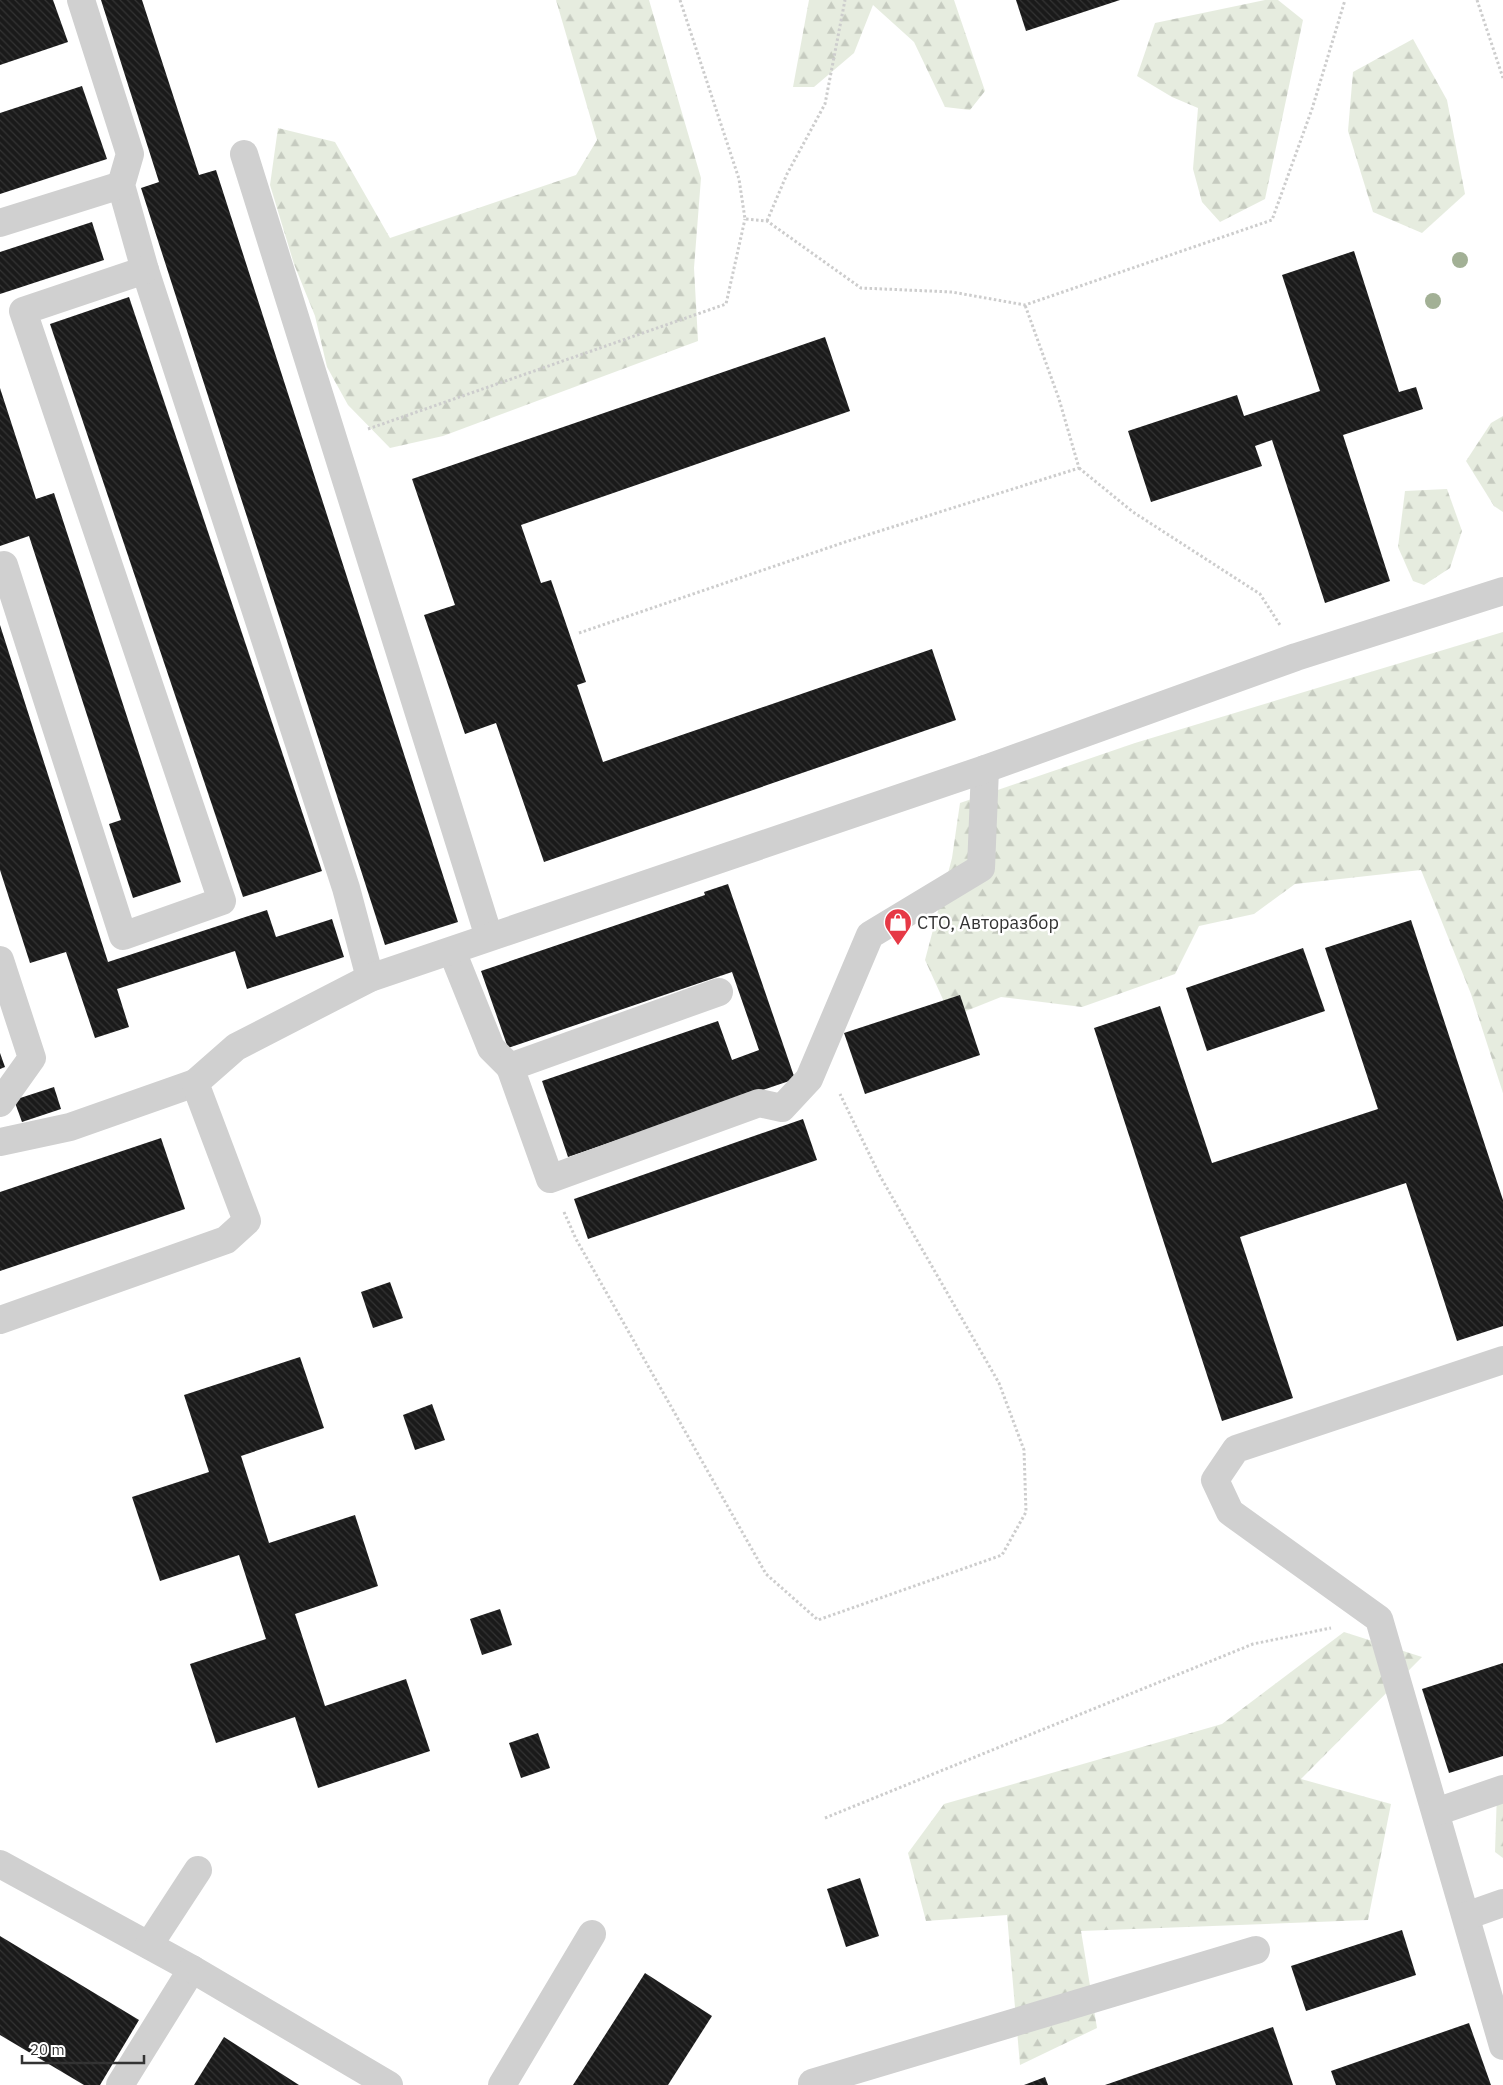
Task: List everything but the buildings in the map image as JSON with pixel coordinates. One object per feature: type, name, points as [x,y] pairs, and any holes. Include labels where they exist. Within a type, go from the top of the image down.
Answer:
[{"type":"lane","points":[[81,0],[130,154],[121,185],[145,270],[346,888],[370,978]]},
{"type":"lane","points":[[244,154],[489,936]]},
{"type":"lane","points":[[0,222],[121,185]]},
{"type":"lane","points":[[0,567],[4,565],[123,936],[222,901],[23,311],[145,270]]},
{"type":"lane","points":[[0,1142],[70,1127],[195,1083],[236,1047],[370,978],[985,769],[1296,657],[1503,591]]},
{"type":"lane","points":[[452,951],[492,1048],[510,1067],[550,1179],[759,1104],[782,1108],[809,1079],[870,935],[981,868],[985,769]]},
{"type":"lane","points":[[0,960],[32,1058],[0,1103]]},
{"type":"lane","points":[[510,1067],[719,992]]},
{"type":"lane","points":[[0,1320],[226,1240],[247,1221],[195,1083]]},
{"type":"lane","points":[[1503,1360],[1236,1449],[1215,1480],[1230,1512],[1379,1619],[1503,2046]]},
{"type":"lane","points":[[1436,1812],[1503,1789]]},
{"type":"lane","points":[[0,1864],[192,1969],[389,2085]]},
{"type":"lane","points":[[149,1945],[198,1870]]},
{"type":"lane","points":[[1466,1916],[1503,1903]]},
{"type":"lane","points":[[502,2085],[592,1934]]},
{"type":"lane","points":[[812,2085],[812,2083],[1256,1950]]},
{"type":"lane","points":[[120,2085],[192,1969]]},
{"type":"path","points":[[334,440],[726,304],[745,219],[740,180],[680,0]]},
{"type":"path","points":[[767,221],[787,174],[825,104],[845,0]]},
{"type":"path","points":[[745,219],[767,221],[861,288],[952,292],[1024,305],[1272,220],[1312,109],[1345,0]]},
{"type":"path","points":[[1477,0],[1503,78]]},
{"type":"path","points":[[1024,305],[1059,399],[1079,468],[1133,512],[1260,594],[1292,644],[1296,657]]},
{"type":"path","points":[[579,633],[845,542],[1079,468]]},
{"type":"path","points":[[550,1179],[576,1239],[766,1574],[818,1620],[1002,1555],[1026,1512],[1024,1450],[1000,1383],[880,1176],[820,1054]]},
{"type":"path","points":[[824,1818],[1253,1644],[1379,1619]]},
{"type":"green space","points":[[556,0],[649,0],[701,178],[694,268],[698,341],[443,436],[390,448],[348,405],[327,367],[315,316],[294,264],[270,185],[278,128],[335,142],[390,238],[576,175],[597,140]]},
{"type":"green space","points":[[809,0],[954,0],[985,91],[970,110],[945,107],[914,42],[873,5],[854,53],[814,87],[793,87]]},
{"type":"green space","points":[[1265,0],[1278,0],[1303,20],[1265,199],[1220,222],[1202,202],[1193,169],[1198,108],[1172,97],[1137,76],[1155,23]]},
{"type":"green space","points":[[1413,39],[1447,100],[1465,194],[1422,233],[1373,212],[1348,131],[1353,72]]},
{"type":"green space","points":[[1503,416],[1503,512],[1494,506],[1466,461],[1491,423]]},
{"type":"green space","points":[[1447,489],[1462,531],[1450,568],[1424,585],[1413,581],[1398,547],[1405,491]]},
{"type":"green space","points":[[1503,632],[1503,1093],[1471,994],[1421,870],[1295,884],[1254,914],[1199,926],[1175,974],[1082,1007],[1001,997],[951,1017],[925,960],[952,858],[960,803],[1135,743]]},
{"type":"green space","points":[[1344,1632],[1422,1657],[1301,1779],[1391,1804],[1368,1920],[1081,1931],[1097,2028],[1020,2065],[1007,1915],[926,1921],[908,1853],[944,1804],[1222,1724]]},
{"type":"green space","points":[[1503,1789],[1503,1858],[1495,1852],[1497,1792]]},
{"type":"place","name":"СТО, Авторазбор","points":[[898,946]]}]
